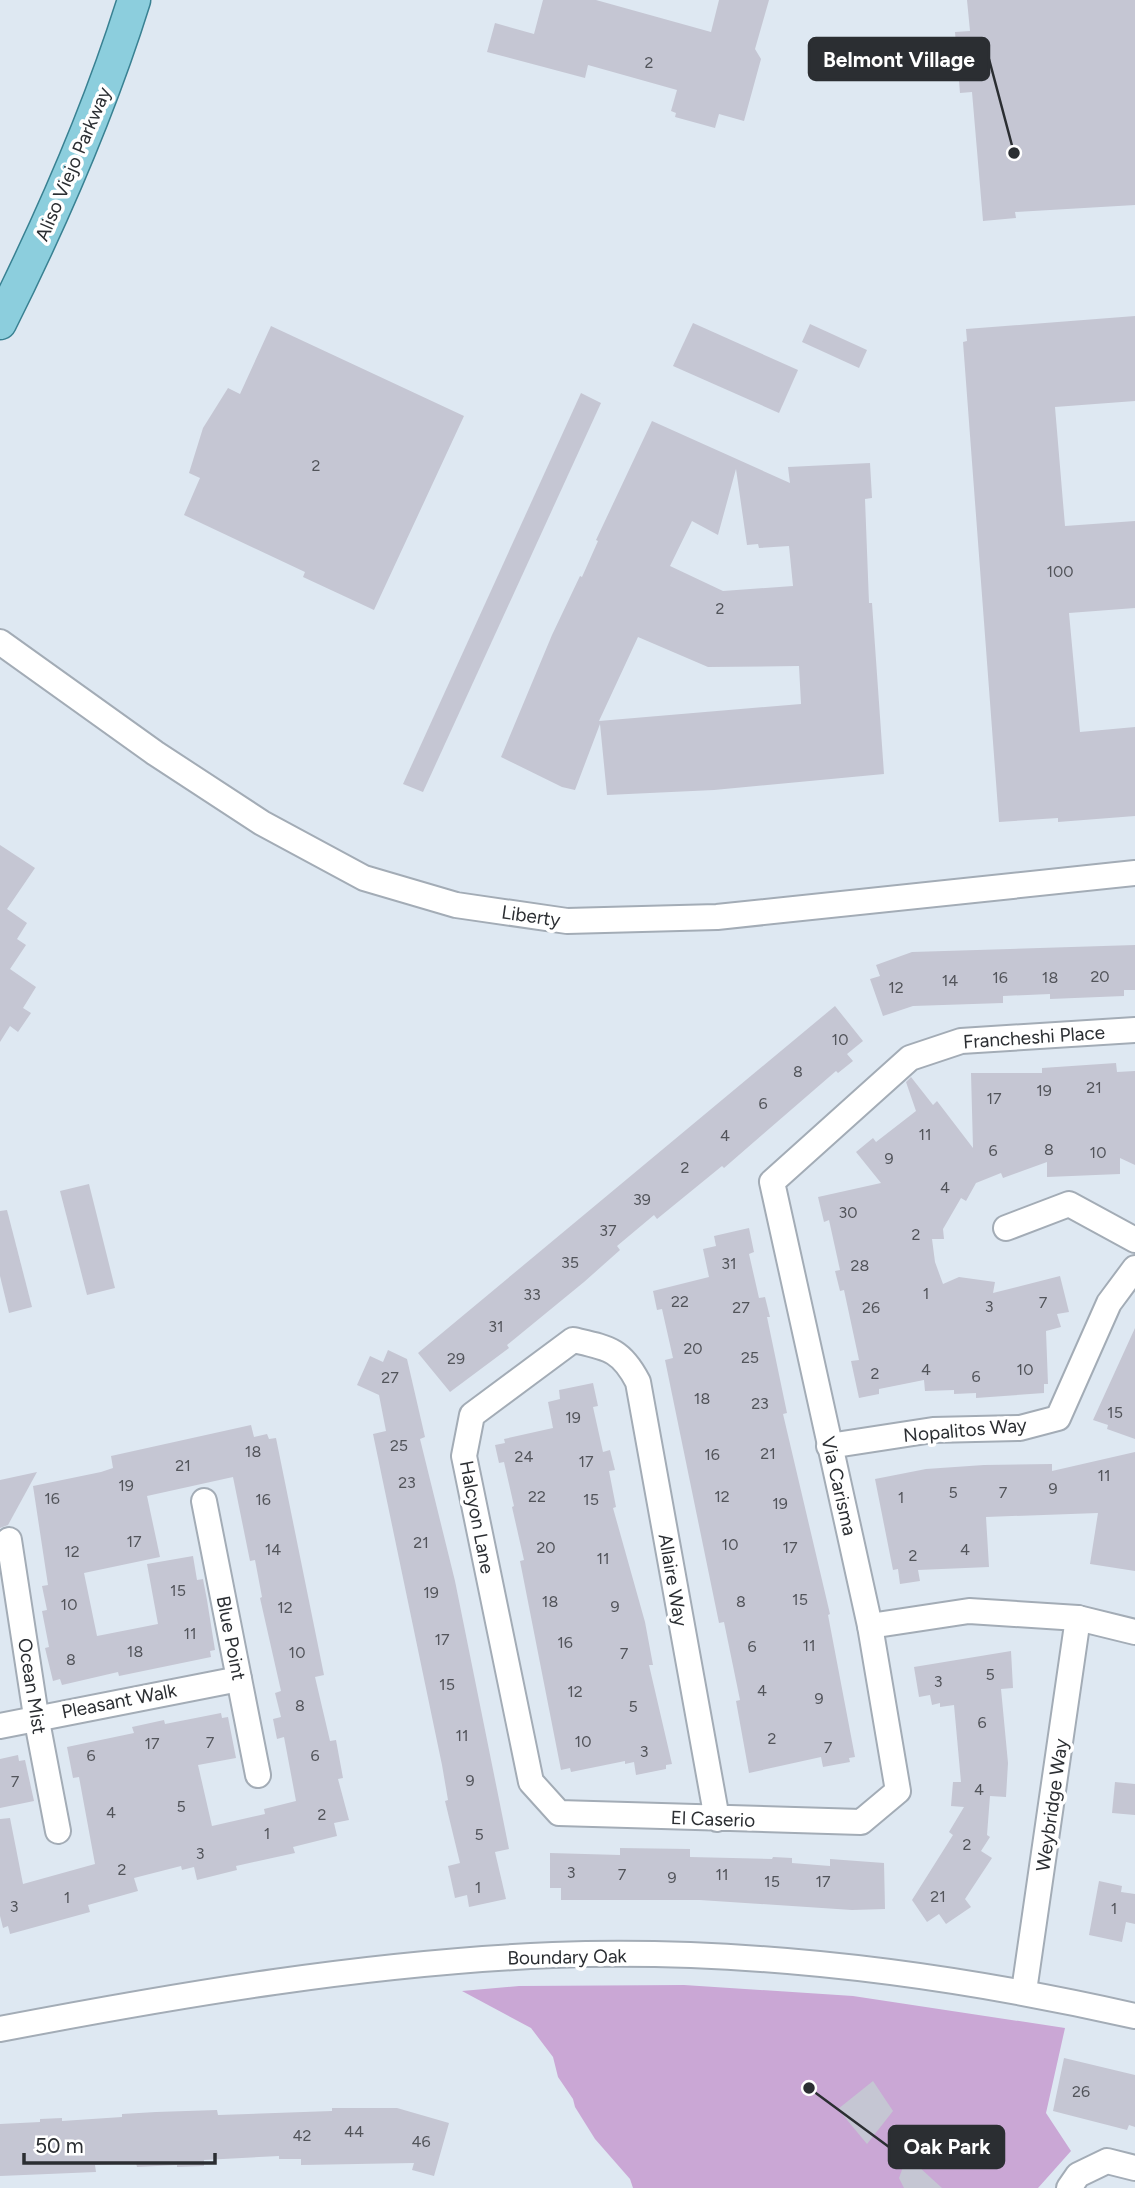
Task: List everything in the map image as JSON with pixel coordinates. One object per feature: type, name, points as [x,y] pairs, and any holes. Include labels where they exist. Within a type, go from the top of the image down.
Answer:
[{"type":"main road","name":"Aliso Viejo Parkway","points":[[0,323],[40,242],[113,69],[134,0]]},
{"type":"street","name":"Liberty","points":[[0,642],[155,752],[272,828],[364,877],[456,905],[567,922],[717,917],[1135,873]]},
{"type":"street","name":"Francheshi Place","points":[[772,1182],[909,1058],[961,1041],[1135,1030]]},
{"type":"street","name":"Via Carisma","points":[[772,1182],[870,1626],[898,1791]]},
{"type":"street","points":[[1006,1228],[1069,1204],[1135,1240]]},
{"type":"street","name":"Nopalitos Way","points":[[830,1446],[933,1430],[1020,1429],[1058,1418],[1109,1303],[1135,1268]]},
{"type":"street","name":"Halcyon Lane","points":[[531,1782],[464,1456],[472,1415],[573,1340],[612,1349]]},
{"type":"street","name":"Allaire Way","points":[[612,1349],[628,1363],[638,1382],[717,1819]]},
{"type":"street","name":"Blue Point","points":[[204,1501],[258,1775]]},
{"type":"street","name":"Ocean Mist","points":[[9,1540],[36,1716],[58,1832]]},
{"type":"street","points":[[870,1626],[969,1611],[1079,1618],[1135,1632]]},
{"type":"street","name":"Weybridge Way","points":[[1024,1991],[1079,1618]]},
{"type":"street","name":"Pleasant Walk","points":[[0,1726],[36,1716],[239,1679]]},
{"type":"street","name":"El Caserio","points":[[531,1782],[559,1813],[717,1819],[861,1822],[898,1791]]},
{"type":"street","name":"Boundary Oak","points":[[0,2029],[246,1985],[362,1970],[555,1955],[761,1958],[1024,1991],[1135,2015]]},
{"type":"street","points":[[1069,2188],[1078,2175],[1107,2161],[1135,2168]]},
{"type":"shaded area","points":[[684,1985],[853,1996],[1065,2028],[1046,2113],[1071,2151],[1038,2188],[633,2188],[630,2179],[595,2139],[558,2077],[553,2057],[531,2028],[462,1991],[519,1986]]},
{"type":"building","points":[[543,0],[596,0],[711,32],[719,0],[769,0],[755,49],[761,59],[744,121],[719,114],[715,128],[675,117],[676,113],[671,111],[677,90],[588,65],[585,78],[487,52],[495,23],[534,34]]},
{"type":"building","points":[[967,0],[1135,0],[1135,205],[1015,212],[1016,218],[983,221],[972,92],[960,93],[955,32],[970,31]]},
{"type":"building","points":[[1135,316],[1135,401],[1055,407],[1065,526],[1135,521],[1135,608],[1069,613],[1080,732],[1135,727],[1135,816],[1058,822],[1058,818],[999,822],[963,342],[967,341],[966,329]]},
{"type":"building","points":[[693,323],[798,370],[779,413],[673,366]]},
{"type":"building","points":[[810,324],[867,350],[859,368],[802,342]]},
{"type":"building","points":[[271,326],[464,416],[374,610],[303,577],[305,572],[184,515],[200,478],[189,473],[203,428],[228,388],[240,394]]},
{"type":"building","points":[[581,393],[601,403],[423,792],[403,784]]},
{"type":"building","points":[[652,421],[790,483],[788,467],[870,463],[872,498],[865,499],[869,603],[872,603],[884,774],[714,790],[607,795],[600,724],[575,790],[562,787],[501,757],[552,635],[598,541],[596,540]],"holes":[[[736,469],[747,545],[758,544],[759,548],[789,546],[793,586],[723,591],[670,566],[692,521],[718,535]],[[638,637],[708,667],[799,666],[801,704],[599,721]]]},
{"type":"building","points":[[0,845],[35,868],[7,909],[27,923],[17,939],[26,945],[10,969],[36,987],[23,1008],[31,1013],[18,1032],[10,1026],[0,1042]]},
{"type":"building","points":[[1135,945],[1135,990],[1124,990],[1124,996],[1050,999],[1050,994],[1003,996],[1003,1003],[913,1006],[883,1016],[870,979],[880,976],[876,965],[912,952]]},
{"type":"building","points":[[835,1006],[863,1041],[847,1054],[853,1061],[838,1073],[836,1071],[724,1168],[722,1166],[657,1219],[654,1215],[617,1246],[620,1250],[584,1282],[507,1345],[509,1348],[450,1392],[418,1353]]},
{"type":"building","points":[[1116,1063],[1117,1072],[1135,1071],[1135,1165],[1120,1158],[1120,1174],[1047,1177],[1047,1162],[1003,1178],[1001,1173],[976,1183],[966,1201],[961,1198],[943,1229],[944,1239],[932,1239],[935,1262],[943,1284],[959,1277],[995,1282],[993,1293],[1060,1276],[1069,1312],[1057,1314],[1061,1327],[1046,1331],[1048,1384],[1044,1384],[1044,1393],[976,1398],[976,1393],[954,1394],[954,1390],[925,1391],[924,1380],[879,1389],[879,1394],[859,1398],[851,1361],[859,1360],[844,1290],[840,1291],[835,1271],[840,1270],[829,1220],[824,1222],[818,1197],[881,1183],[856,1152],[873,1138],[876,1142],[916,1111],[906,1082],[911,1077],[933,1105],[937,1101],[973,1148],[971,1073],[1042,1073],[1042,1068]]},
{"type":"building","points":[[89,1184],[115,1288],[87,1295],[60,1191]]},
{"type":"building","points":[[7,1210],[32,1307],[9,1313],[0,1276],[0,1211]]},
{"type":"building","points":[[749,1228],[754,1252],[749,1254],[759,1298],[765,1297],[770,1317],[767,1317],[787,1413],[783,1414],[830,1614],[828,1615],[855,1757],[849,1758],[850,1762],[823,1767],[821,1757],[749,1773],[736,1701],[740,1700],[724,1622],[719,1623],[665,1360],[673,1358],[662,1309],[657,1310],[653,1291],[709,1277],[703,1249],[716,1246],[714,1236]]},
{"type":"building","points":[[1135,1328],[1135,1439],[1107,1429],[1108,1425],[1093,1420]]},
{"type":"building","points":[[388,1350],[407,1359],[425,1437],[420,1439],[455,1581],[509,1849],[495,1852],[506,1899],[469,1907],[467,1895],[455,1898],[448,1866],[460,1863],[445,1801],[448,1800],[442,1765],[373,1434],[386,1431],[379,1395],[357,1385],[370,1356],[383,1362]]},
{"type":"building","points":[[593,1383],[598,1406],[593,1407],[603,1452],[610,1450],[615,1470],[609,1471],[616,1507],[613,1508],[645,1622],[653,1665],[649,1665],[672,1764],[666,1765],[666,1769],[636,1775],[634,1762],[625,1764],[625,1761],[571,1772],[570,1768],[561,1770],[520,1561],[524,1560],[512,1507],[514,1506],[504,1462],[499,1463],[495,1445],[505,1443],[504,1439],[553,1428],[548,1402],[560,1399],[559,1390]]},
{"type":"building","points":[[251,1425],[254,1437],[267,1434],[269,1439],[276,1438],[324,1675],[315,1677],[330,1741],[336,1740],[343,1778],[338,1779],[349,1820],[334,1823],[337,1836],[293,1847],[295,1853],[236,1866],[237,1870],[197,1880],[194,1867],[182,1870],[181,1866],[134,1878],[138,1891],[88,1905],[90,1912],[10,1934],[8,1926],[3,1928],[0,1916],[0,1819],[10,1818],[23,1884],[95,1864],[79,1777],[73,1778],[67,1747],[134,1733],[132,1727],[164,1720],[165,1724],[221,1713],[222,1718],[228,1717],[236,1758],[198,1765],[212,1826],[265,1814],[264,1809],[296,1801],[284,1737],[277,1739],[273,1719],[281,1717],[275,1693],[281,1691],[260,1598],[262,1597],[255,1560],[250,1561],[233,1477],[147,1496],[160,1557],[84,1573],[97,1636],[158,1624],[147,1564],[193,1556],[197,1580],[203,1579],[207,1600],[215,1650],[210,1651],[211,1657],[119,1676],[118,1672],[62,1685],[60,1679],[53,1681],[45,1648],[49,1647],[42,1611],[47,1610],[42,1586],[48,1585],[33,1486],[113,1468],[111,1456]]},
{"type":"building","points":[[1135,1452],[1135,1571],[1090,1564],[1098,1513],[986,1517],[989,1567],[918,1570],[920,1581],[900,1584],[898,1569],[893,1570],[875,1479],[926,1469],[984,1465],[1052,1464],[1052,1471]]},
{"type":"building","points":[[37,1472],[8,1525],[0,1528],[0,1480]]},
{"type":"building","points":[[1011,1651],[1013,1688],[1001,1689],[1008,1763],[1006,1797],[990,1796],[987,1835],[990,1837],[981,1851],[992,1858],[965,1899],[971,1907],[946,1924],[939,1914],[927,1922],[912,1900],[953,1835],[949,1832],[964,1807],[951,1806],[953,1782],[961,1782],[954,1705],[940,1707],[940,1703],[932,1705],[930,1695],[919,1697],[914,1667]]},
{"type":"building","points":[[18,1755],[19,1761],[25,1760],[34,1801],[0,1808],[0,1759]]},
{"type":"building","points":[[1115,1782],[1135,1784],[1135,1815],[1112,1813]]},
{"type":"building","points":[[620,1848],[690,1849],[690,1857],[792,1858],[792,1863],[830,1866],[830,1859],[884,1863],[885,1909],[852,1910],[700,1900],[561,1900],[561,1888],[550,1888],[550,1853],[620,1855]]},
{"type":"building","points":[[1099,1881],[1122,1886],[1121,1892],[1135,1894],[1135,1924],[1126,1922],[1122,1942],[1089,1935]]},
{"type":"building","points":[[1064,2058],[1135,2075],[1135,2127],[1129,2125],[1127,2130],[1053,2111]]},
{"type":"building","points":[[873,2081],[893,2111],[867,2144],[838,2109]]},
{"type":"building","points":[[332,2108],[397,2108],[449,2123],[434,2176],[412,2170],[414,2163],[301,2165],[301,2159],[279,2159],[279,2156],[204,2160],[204,2166],[137,2167],[136,2163],[95,2165],[96,2172],[0,2176],[0,2124],[40,2122],[40,2119],[62,2118],[62,2121],[122,2117],[122,2114],[156,2112],[217,2110],[218,2115],[332,2111]]},
{"type":"building","points":[[907,2156],[942,2188],[904,2188],[899,2178]]},
{"type":"place","name":"Belmont Village","points":[[1014,153]]},
{"type":"place","name":"Oak Park","points":[[809,2088]]}]
